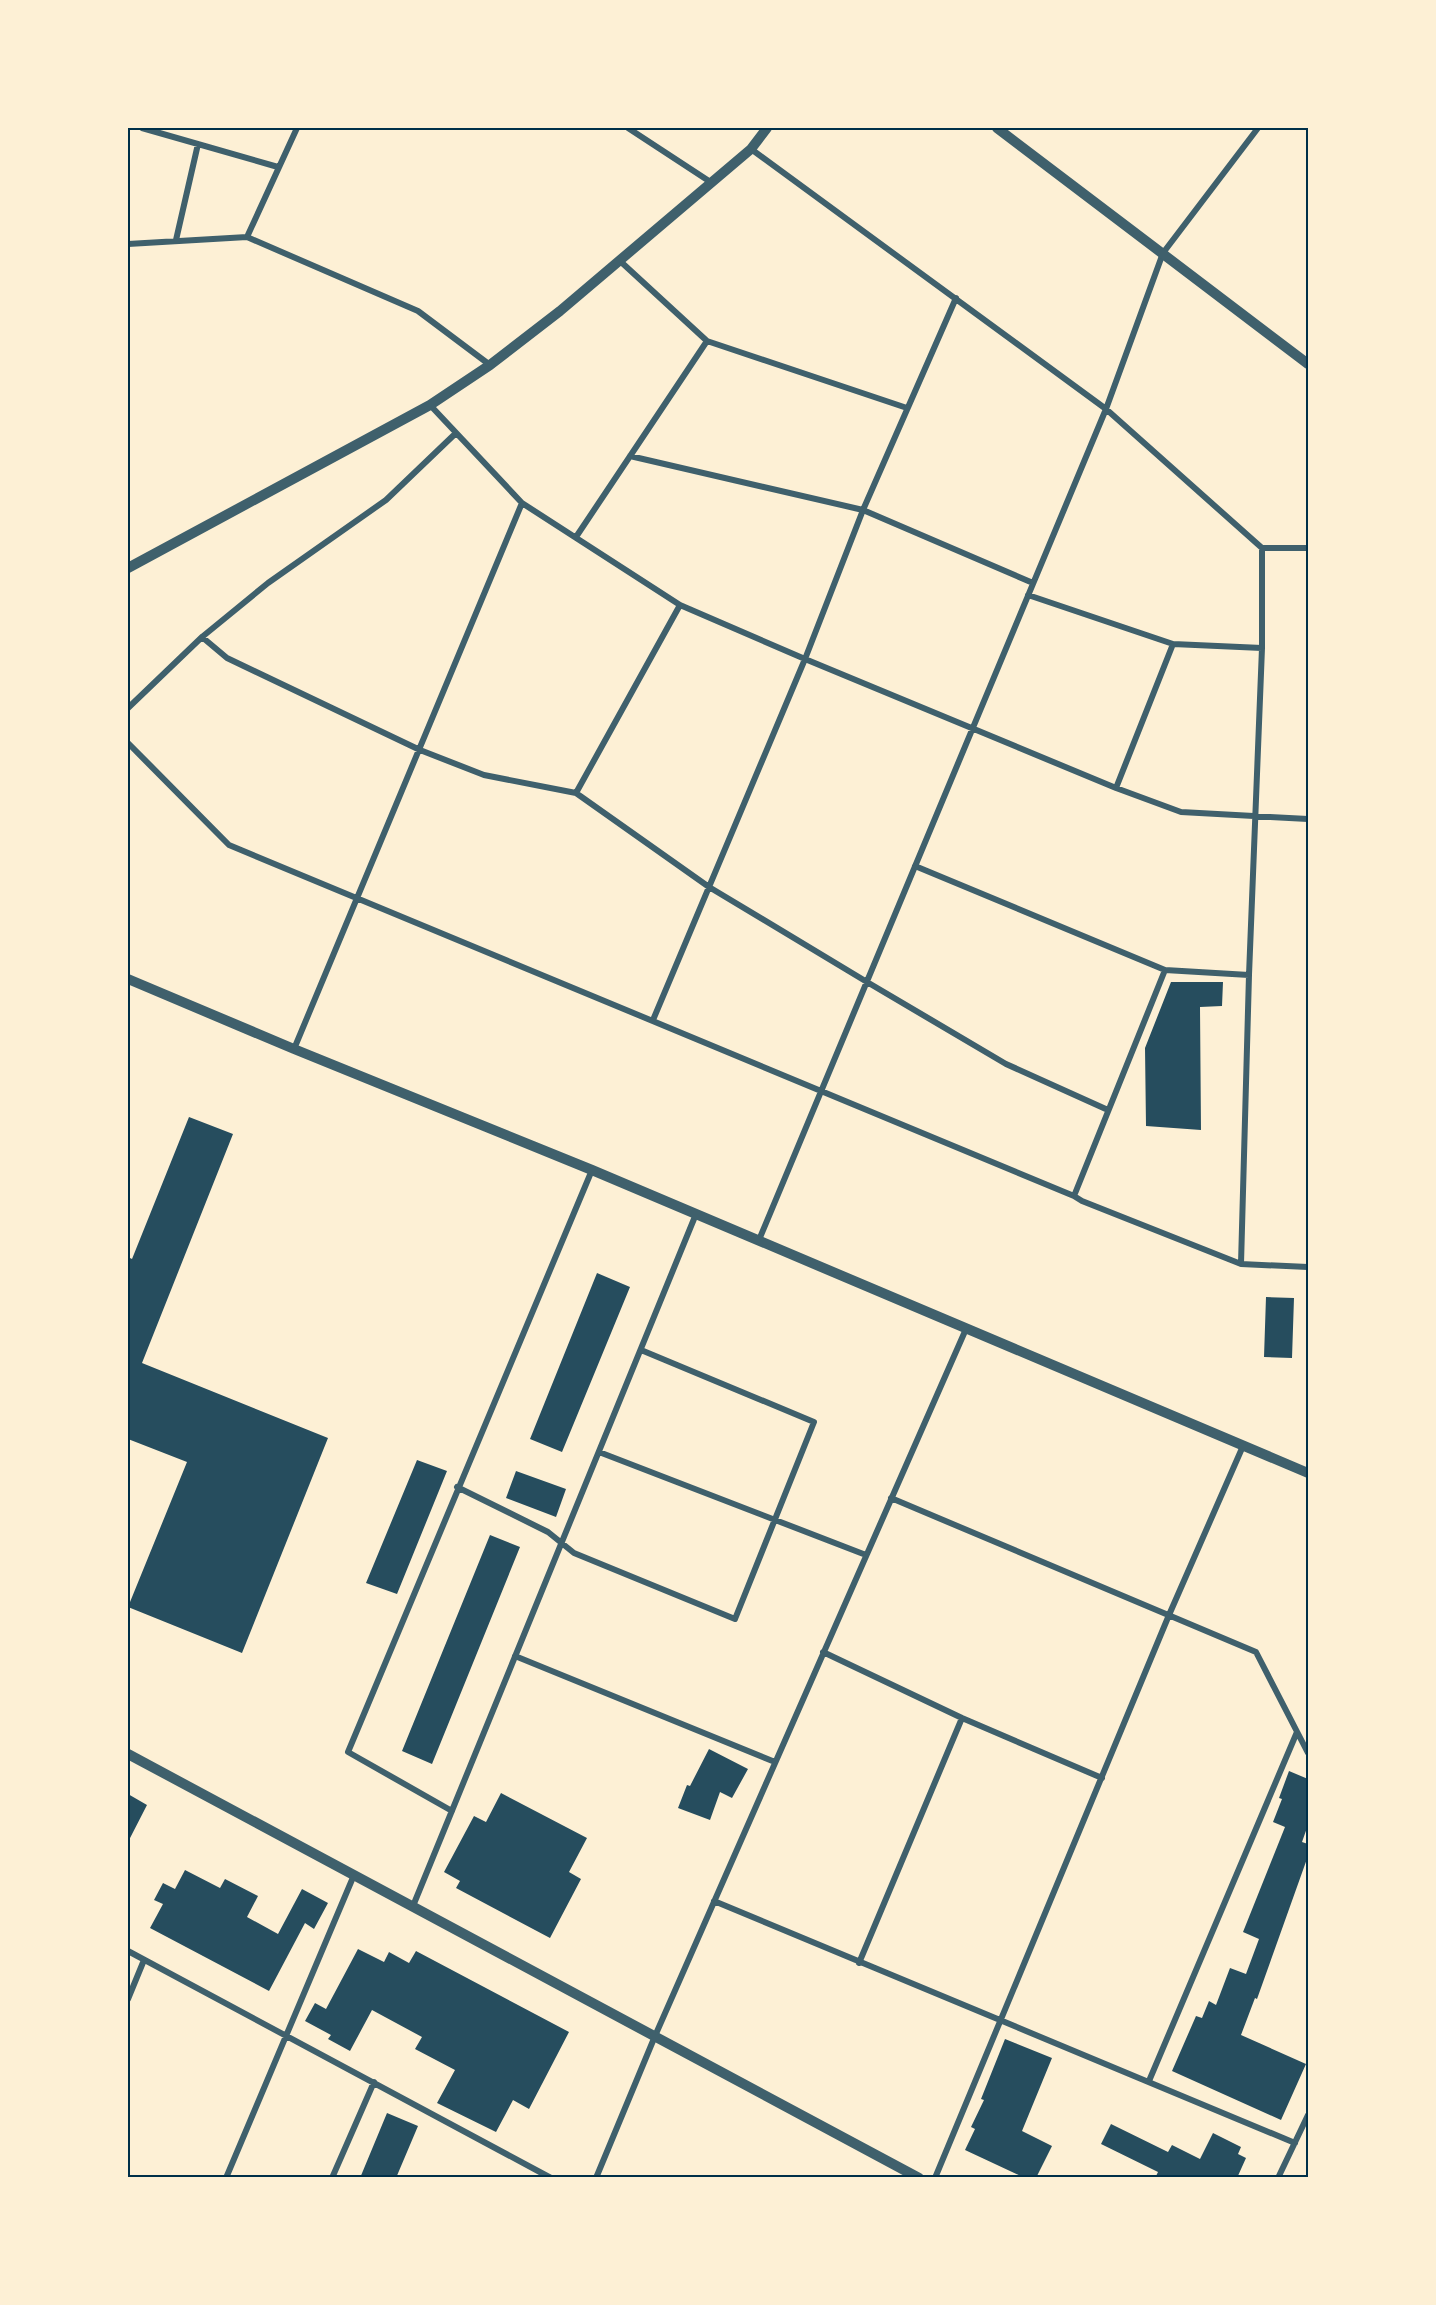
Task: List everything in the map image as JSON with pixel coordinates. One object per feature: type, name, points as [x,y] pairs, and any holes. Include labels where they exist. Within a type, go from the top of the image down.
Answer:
[{"type":"street","points":[[142,128],[278,167]]},
{"type":"street","points":[[247,237],[297,128]]},
{"type":"street","points":[[628,128],[712,183]]},
{"type":"street","points":[[128,568],[430,405],[490,364],[560,311],[752,149],[767,128]]},
{"type":"street","points":[[997,128],[1308,364]]},
{"type":"street","points":[[759,1240],[1106,410],[1163,253],[1258,128]]},
{"type":"street","points":[[176,240],[198,144]]},
{"type":"street","points":[[752,149],[1106,410],[1262,548],[1308,548]]},
{"type":"street","points":[[128,244],[247,237],[418,311],[490,364]]},
{"type":"street","points":[[620,261],[706,341],[907,408]]},
{"type":"street","points":[[653,1020],[805,659],[863,510],[956,298]]},
{"type":"street","points":[[576,537],[706,341]]},
{"type":"street","points":[[430,405],[522,503],[680,605],[1116,788],[1181,812],[1308,819]]},
{"type":"street","points":[[128,708],[202,638],[268,583],[386,500],[456,433]]},
{"type":"street","points":[[630,456],[863,510],[1033,583]]},
{"type":"street","points":[[294,1049],[522,503]]},
{"type":"street","points":[[1241,1264],[1249,975],[1262,648],[1262,548]]},
{"type":"street","points":[[1029,595],[1173,644],[1262,648]]},
{"type":"street","points":[[576,793],[680,605]]},
{"type":"street","points":[[202,638],[227,658],[420,750],[483,775],[576,793],[709,887],[867,982],[1006,1064],[1108,1110]]},
{"type":"street","points":[[1116,788],[1173,644]]},
{"type":"street","points":[[128,743],[230,845],[1082,1201],[1241,1264],[1308,1267]]},
{"type":"street","points":[[915,866],[1165,970],[1249,975]]},
{"type":"street","points":[[1074,1196],[1165,970]]},
{"type":"street","points":[[128,979],[759,1240],[1308,1473]]},
{"type":"street","points":[[452,1811],[348,1752],[591,1170]]},
{"type":"street","points":[[413,1905],[696,1214]]},
{"type":"street","points":[[596,2178],[655,2036],[966,1329]]},
{"type":"street","points":[[457,1487],[548,1533],[574,1553],[735,1618],[814,1422],[641,1350]]},
{"type":"street","points":[[935,2178],[1168,1615],[1243,1446]]},
{"type":"street","points":[[599,1452],[866,1555]]},
{"type":"street","points":[[891,1498],[1256,1652],[1308,1753]]},
{"type":"street","points":[[824,1652],[962,1718],[1102,1778]]},
{"type":"street","points":[[515,1656],[775,1762]]},
{"type":"street","points":[[859,1963],[962,1718]]},
{"type":"street","points":[[1149,2081],[1297,1732]]},
{"type":"street","points":[[128,1754],[919,2178]]},
{"type":"street","points":[[226,2178],[354,1875]]},
{"type":"street","points":[[714,1901],[1295,2143]]},
{"type":"street","points":[[128,1951],[551,2178]]},
{"type":"street","points":[[128,1999],[144,1960]]},
{"type":"street","points":[[332,2178],[374,2082]]},
{"type":"street","points":[[1278,2178],[1308,2115]]},
{"type":"building","points":[[1171,982],[1223,982],[1222,1006],[1200,1007],[1201,1130],[1146,1126],[1145,1048]]},
{"type":"building","points":[[189,1117],[233,1134],[142,1363],[328,1438],[242,1653],[128,1607],[187,1462],[128,1439],[128,1257],[132,1259]]},
{"type":"building","points":[[597,1273],[630,1287],[562,1452],[530,1439]]},
{"type":"building","points":[[1266,1297],[1294,1298],[1292,1358],[1264,1357]]},
{"type":"building","points":[[417,1460],[447,1471],[397,1594],[366,1583]]},
{"type":"building","points":[[516,1471],[566,1489],[556,1517],[506,1498]]},
{"type":"building","points":[[490,1535],[520,1547],[432,1764],[402,1751]]},
{"type":"building","points":[[709,1749],[748,1769],[732,1798],[720,1792],[710,1820],[678,1808],[687,1785],[690,1786]]},
{"type":"building","points":[[1289,1771],[1308,1779],[1308,1825],[1302,1842],[1308,1844],[1308,1856],[1257,1999],[1255,1998],[1241,2035],[1306,2064],[1281,2120],[1172,2071],[1196,2016],[1202,2018],[1209,2001],[1216,2005],[1230,1968],[1246,1974],[1259,1939],[1243,1932],[1285,1827],[1273,1822]]},
{"type":"building","points":[[501,1793],[587,1838],[569,1872],[581,1879],[550,1938],[456,1888],[460,1881],[444,1872],[474,1816],[486,1822]]},
{"type":"building","points":[[128,1794],[147,1805],[128,1842]]},
{"type":"building","points":[[185,1870],[220,1888],[225,1879],[258,1896],[247,1917],[278,1934],[302,1889],[328,1903],[314,1929],[305,1923],[269,1991],[150,1928],[163,1904],[154,1900],[163,1883],[175,1889]]},
{"type":"building","points":[[358,1949],[384,1962],[389,1952],[409,1963],[416,1951],[569,2032],[529,2109],[513,2100],[496,2132],[437,2103],[455,2070],[415,2049],[422,2037],[372,2010],[350,2051],[328,2039],[331,2035],[305,2021],[315,2003],[326,2009]]},
{"type":"building","points":[[1005,2039],[1052,2058],[1022,2131],[1052,2146],[1036,2178],[1025,2178],[965,2150],[975,2129],[971,2127],[984,2100],[981,2099]]},
{"type":"building","points":[[387,2113],[418,2126],[396,2178],[360,2178]]},
{"type":"building","points":[[1111,2124],[1168,2152],[1172,2145],[1200,2159],[1213,2133],[1241,2147],[1238,2154],[1246,2158],[1237,2178],[1155,2178],[1158,2172],[1101,2144]]}]
